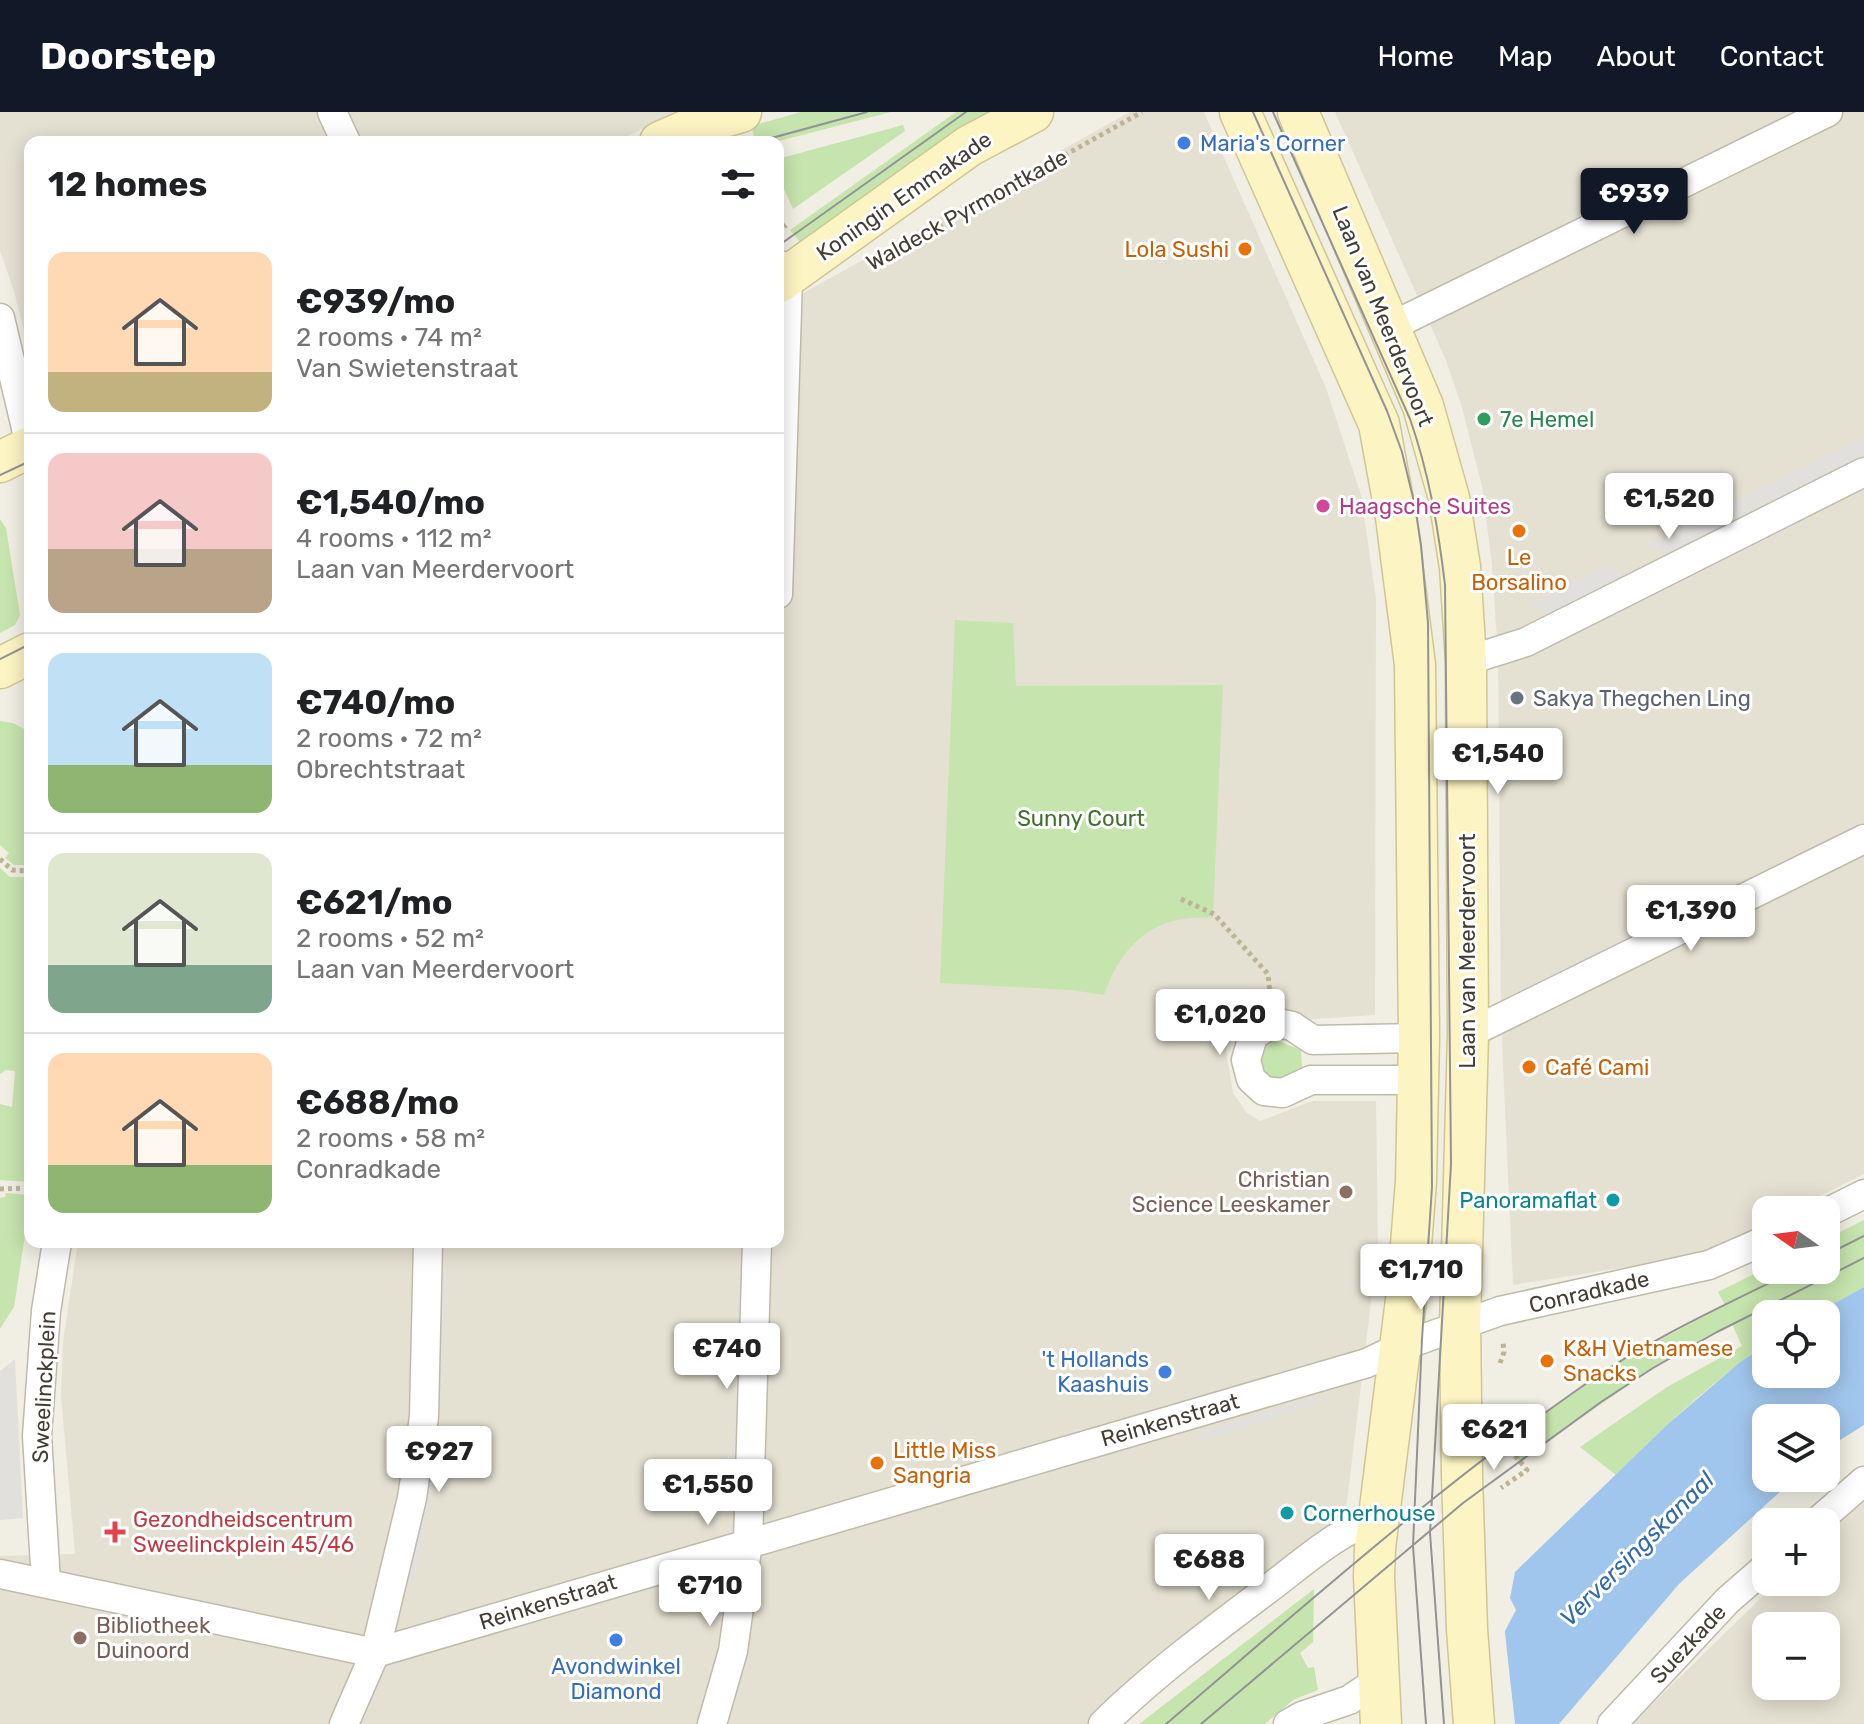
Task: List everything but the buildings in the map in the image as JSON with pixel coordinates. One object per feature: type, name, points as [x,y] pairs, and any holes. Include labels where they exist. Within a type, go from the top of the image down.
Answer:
[{"type":"street","points":[[332,112],[343,136]]},
{"type":"street","name":"Koningin Emmakade","points":[[784,272],[969,146],[1033,112]]},
{"type":"street","name":"Laan van Meerdervoort","points":[[1240,112],[1379,424],[1396,517],[1415,665],[1419,1038],[1416,1181],[1408,1284],[1383,1355],[1380,1517],[1374,1577],[1381,1724]]},
{"type":"street","name":"Laan van Meerdervoort","points":[[1298,112],[1423,406],[1449,498],[1460,567],[1466,661],[1468,1034],[1460,1325],[1467,1620],[1474,1724]]},
{"type":"street","points":[[1390,327],[1828,112]]},
{"type":"street","points":[[677,136],[716,122]]},
{"type":"street","points":[[0,318],[24,420]]},
{"type":"street","points":[[0,462],[24,449]]},
{"type":"street","points":[[1466,661],[1526,642],[1864,472]]},
{"type":"street","points":[[0,668],[24,656]]},
{"type":"street","points":[[1468,1034],[1864,839]]},
{"type":"street","points":[[1417,1080],[1311,1080],[1283,1093],[1264,1091],[1251,1079],[1246,1060],[1253,1036],[1273,1022],[1292,1026],[1313,1040],[1419,1038]]},
{"type":"street","points":[[1840,1206],[1864,1194]]},
{"type":"street","name":"Conradkade","points":[[1383,1355],[1500,1311],[1709,1265],[1752,1246]]},
{"type":"street","name":"Sweelinckplein","points":[[46,1582],[37,1436],[46,1311],[56,1248]]},
{"type":"street","points":[[344,1724],[375,1653],[412,1498],[424,1417],[428,1248]]},
{"type":"street","points":[[712,1724],[733,1651],[748,1542],[757,1248]]},
{"type":"street","name":"Reinkenstraat","points":[[46,1582],[375,1653],[1383,1355]]},
{"type":"street","points":[[1833,1508],[1864,1481]]},
{"type":"street","points":[[1103,1724],[1231,1617],[1327,1544],[1353,1526],[1380,1517]]},
{"type":"street","points":[[0,1574],[46,1582]]},
{"type":"street","name":"Suezkade","points":[[1612,1724],[1728,1600],[1752,1579]]},
{"type":"street","points":[[1288,1724],[1349,1700],[1379,1680]]},
{"type":"path","name":"Waldeck Pyrmontkade","points":[[879,259],[1142,112]]},
{"type":"path","points":[[0,859],[12,870],[24,871]]},
{"type":"path","points":[[1181,899],[1214,914],[1268,974],[1273,1022]]},
{"type":"path","points":[[0,1189],[24,1188]]},
{"type":"path","points":[[1491,1438],[1498,1433],[1527,1470],[1495,1492]]},
{"type":"shaded area","points":[[0,112],[678,112],[628,136],[24,136],[24,331],[0,251]]},
{"type":"shaded area","points":[[1130,112],[1204,112],[1326,388],[1361,495],[1376,599],[1375,1015],[1301,1020],[1276,1004],[1255,999],[1246,1002],[1240,1009],[1226,1050],[1233,1093],[1247,1113],[1260,1121],[1312,1101],[1376,1101],[1378,1244],[1346,1510],[1101,1724],[0,1724],[0,1556],[75,1554],[61,1396],[63,1342],[77,1248],[784,1248],[784,304]]},
{"type":"shaded area","points":[[1335,112],[1864,112],[1864,1174],[1820,1196],[1752,1196],[1752,1230],[1698,1256],[1513,1285],[1501,1020],[1498,656],[1492,565],[1482,486],[1461,404],[1445,358]]},
{"type":"shaded area","points":[[1790,112],[1802,112],[1453,285],[1450,280]]},
{"type":"shaded area","points":[[1864,438],[1864,460],[1669,556],[1648,544]]},
{"type":"shaded area","points":[[1606,566],[1627,578],[1552,615],[1528,604]]},
{"type":"shaded area","points":[[1640,928],[1643,934],[1520,997],[1517,990]]},
{"type":"shaded area","points":[[440,1270],[450,1270],[434,1484],[413,1584],[404,1582]]},
{"type":"shaded area","points":[[738,1287],[746,1287],[741,1482],[733,1482]]},
{"type":"shaded area","points":[[15,1359],[23,1518],[0,1520],[0,1371]]},
{"type":"shaded area","points":[[1316,1396],[1318,1404],[1199,1442],[1196,1434]]},
{"type":"shaded area","points":[[1864,1496],[1864,1724],[1632,1724],[1763,1596],[1840,1596],[1840,1520]]},
{"type":"green space","points":[[801,112],[891,112],[784,140],[784,136],[754,136],[751,126]]},
{"type":"green space","points":[[956,112],[992,112],[970,123],[801,243],[790,230]]},
{"type":"green space","points":[[903,125],[905,131],[793,209],[784,189],[784,157]]},
{"type":"green space","points":[[0,519],[6,528],[20,615],[15,625],[0,633]]},
{"type":"green space","name":"Sunny Court","points":[[955,620],[1013,623],[1016,686],[1223,685],[1213,918],[1174,921],[1144,935],[1121,960],[1104,995],[1071,990],[940,983]]},
{"type":"green space","points":[[0,721],[24,729],[24,865],[14,865],[5,858],[9,853],[0,845]]},
{"type":"green space","points":[[0,868],[10,877],[24,877],[24,1182],[0,1180],[0,1104],[12,1107],[15,1071],[6,1070],[0,1074]]},
{"type":"green space","points":[[1273,1039],[1301,1050],[1302,1068],[1271,1083],[1263,1076],[1259,1049]]},
{"type":"green space","points":[[6,1193],[24,1194],[24,1242],[14,1307],[0,1329],[0,1198],[5,1197]]},
{"type":"green space","points":[[1864,1220],[1864,1287],[1840,1300],[1752,1300],[1752,1355],[1707,1390],[1616,1475],[1580,1447],[1667,1387],[1742,1346],[1732,1324],[1653,1368],[1519,1461],[1505,1443],[1634,1354],[1725,1305],[1718,1292],[1752,1275],[1752,1284],[1840,1284],[1840,1232]]},
{"type":"green space","points":[[1314,1589],[1313,1642],[1300,1653],[1308,1668],[1314,1667],[1318,1690],[1293,1700],[1265,1724],[1139,1724]]},
{"type":"water","name":"Verversingskanaal","points":[[1864,1287],[1864,1425],[1840,1440],[1840,1404],[1752,1404],[1752,1492],[1780,1492],[1762,1508],[1752,1508],[1752,1517],[1679,1584],[1559,1724],[1421,1724],[1505,1631],[1516,1610],[1510,1598],[1515,1572],[1668,1424],[1739,1363],[1752,1354],[1752,1388],[1840,1388],[1840,1300]]},
{"type":"pier","points":[[1504,1624],[1515,1724],[1417,1724],[1502,1628]]},
{"type":"tram line","points":[[779,136],[867,112]]},
{"type":"tram line","points":[[784,242],[966,112]]},
{"type":"tram line","points":[[1253,112],[1387,411],[1402,452],[1421,545],[1428,623],[1432,1187],[1413,1546],[1426,1724]]},
{"type":"tram line","points":[[1273,112],[1410,419],[1432,500],[1445,585],[1451,1164],[1430,1533],[1444,1724]]},
{"type":"tram line","points":[[0,475],[24,464]]},
{"type":"tram line","points":[[0,659],[24,647]]},
{"type":"tram line","points":[[1840,1248],[1864,1236]]},
{"type":"tram line","points":[[1201,1724],[1463,1503],[1601,1402],[1717,1332],[1864,1258]]},
{"type":"tram line","points":[[1166,1724],[1372,1548],[1532,1422],[1637,1351],[1768,1284]]},
{"type":"place","name":"Maria's Corner","points":[[1184,143]]},
{"type":"place","name":"Lola Sushi","points":[[1245,249]]},
{"type":"place","name":"7e Hemel","points":[[1484,419]]},
{"type":"place","name":"Haagsche Suites","points":[[1323,506]]},
{"type":"place","name":"Le Borsalino","points":[[1519,531]]},
{"type":"place","name":"Sakya Thegchen Ling","points":[[1517,698]]},
{"type":"place","name":"Café Cami","points":[[1529,1067]]},
{"type":"place","name":"Christian Science Leeskamer","points":[[1346,1192]]},
{"type":"place","name":"Panoramaflat","points":[[1613,1200]]},
{"type":"place","name":"K&H Vietnamese Snacks","points":[[1547,1361]]},
{"type":"place","name":"'t Hollands Kaashuis","points":[[1165,1372]]},
{"type":"place","name":"Little Miss Sangria","points":[[877,1463]]},
{"type":"place","name":"Cornerhouse","points":[[1287,1513]]},
{"type":"place","name":"Gezondheidscentrum Sweelinckplein 45/46","points":[[115,1532]]},
{"type":"place","name":"Bibliotheek Duinoord","points":[[80,1638]]},
{"type":"place","name":"Avondwinkel Diamond","points":[[616,1640]]}]
